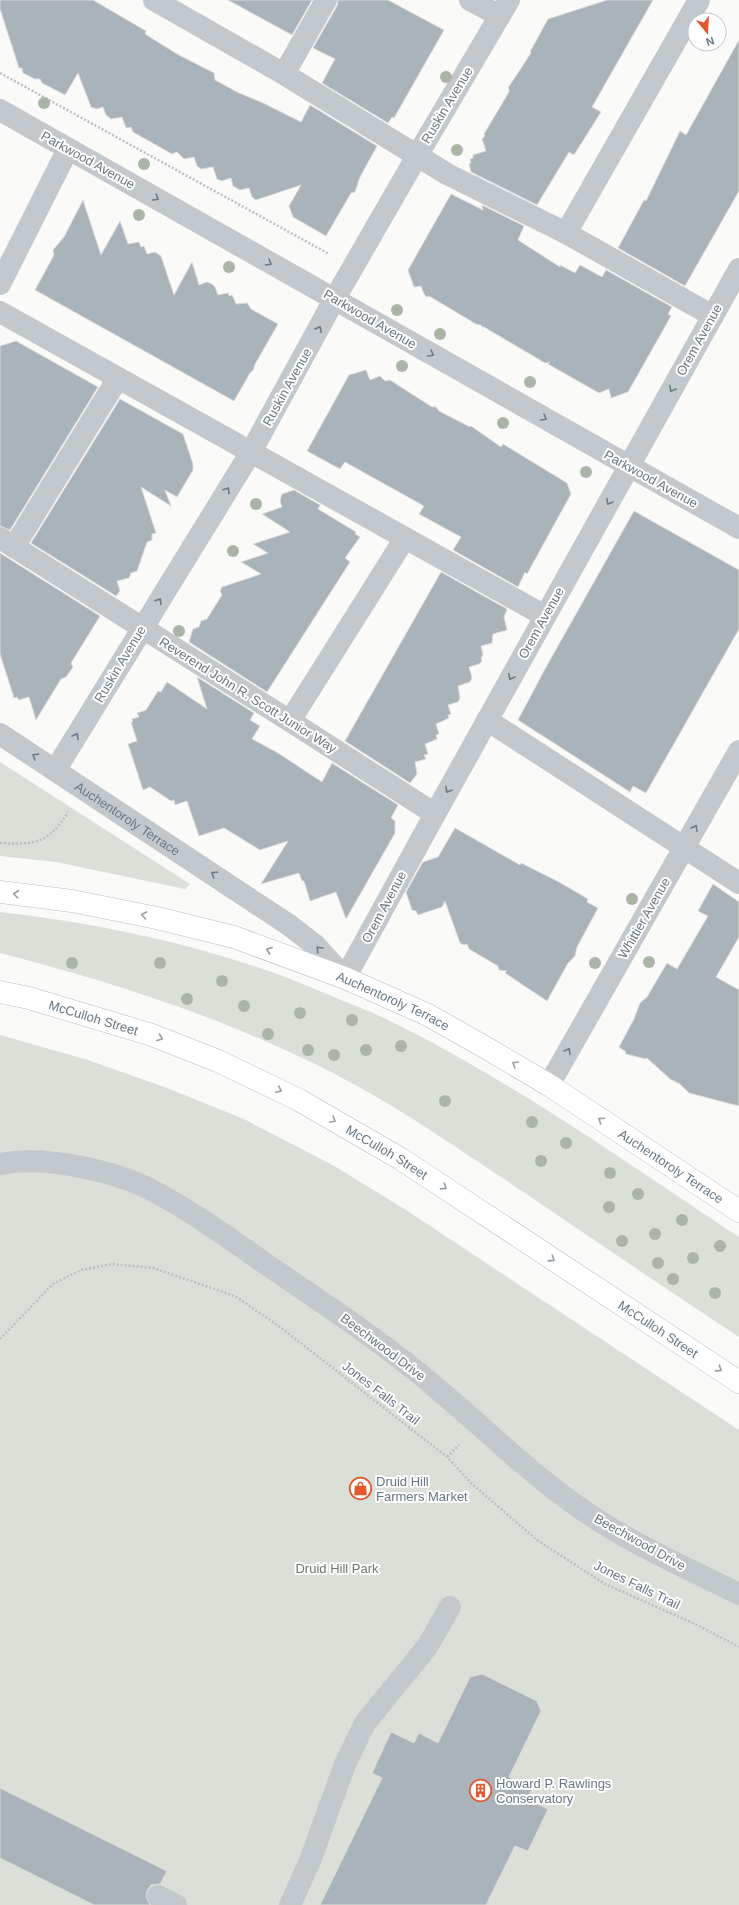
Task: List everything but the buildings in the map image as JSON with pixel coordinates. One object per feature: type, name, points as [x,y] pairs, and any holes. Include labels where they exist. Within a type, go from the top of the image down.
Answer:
[{"type":"main road","points":[[0,892],[72,900],[157,918],[234,937],[345,978]]},
{"type":"main road","name":"Auchentoroly Terrace","points":[[345,978],[428,1016],[488,1048],[548,1084],[739,1211]]},
{"type":"main road","name":"McCulloh Street","points":[[0,992],[29,998],[152,1035],[218,1062],[299,1100],[401,1159],[739,1382]]},
{"type":"street","points":[[154,0],[284,74],[447,174],[566,233],[713,316]]},
{"type":"street","points":[[284,74],[326,0]]},
{"type":"street","points":[[470,0],[505,8]]},
{"type":"street","points":[[566,233],[699,0]]},
{"type":"street","name":"Ruskin Avenue","points":[[56,769],[251,452],[334,300],[505,8]]},
{"type":"street","name":"Parkwood Avenue","points":[[0,110],[739,528]]},
{"type":"street","points":[[0,284],[68,149]]},
{"type":"street","name":"Orem Avenue","points":[[345,978],[487,720],[739,271]]},
{"type":"street","points":[[0,312],[545,616]]},
{"type":"street","points":[[7,542],[118,378]]},
{"type":"street","points":[[290,721],[405,538]]},
{"type":"street","name":"Reverend John R. Scott Junior Way","points":[[7,542],[435,814]]},
{"type":"street","points":[[487,720],[739,883]]},
{"type":"street","name":"Auchentoroly Terrace","points":[[0,734],[56,769],[289,924],[315,945],[345,978]]},
{"type":"street","name":"Whittier Avenue","points":[[548,1084],[739,751]]},
{"type":"street","name":"Beechwood Drive","points":[[0,1164],[27,1162],[58,1163],[129,1180],[156,1192],[244,1249],[368,1334],[432,1385],[549,1486],[580,1508],[641,1545],[739,1594]]},
{"type":"street","points":[[290,1905],[310,1861],[345,1764],[365,1723],[427,1647],[450,1607]]},
{"type":"path","points":[[0,73],[327,254],[334,254]]},
{"type":"path","points":[[0,843],[26,843],[39,840],[50,835],[58,829],[69,810]]},
{"type":"path","name":"Jones Falls Trail","points":[[0,1339],[53,1284],[81,1270],[112,1264],[153,1268],[235,1296],[280,1327],[447,1457],[472,1484],[537,1540],[605,1584],[695,1624],[739,1647]]},
{"type":"green space","points":[[0,762],[190,884],[185,889],[56,862],[0,856]]},
{"type":"green space","points":[[0,912],[97,926],[130,933],[194,948],[257,967],[379,1016],[478,1068],[566,1122],[739,1237],[739,1337],[434,1133],[380,1099],[335,1074],[243,1031],[195,1013],[98,980],[0,953]]},
{"type":"green space","name":"Druid Hill Park","points":[[0,1035],[88,1060],[167,1088],[244,1119],[336,1167],[406,1210],[739,1430],[739,1905],[0,1905]]},
{"type":"place","name":"Druid Hill Farmers Market","points":[[361,1488]]},
{"type":"place","name":"Howard P. Rawlings Conservatory","points":[[480,1790]]}]
